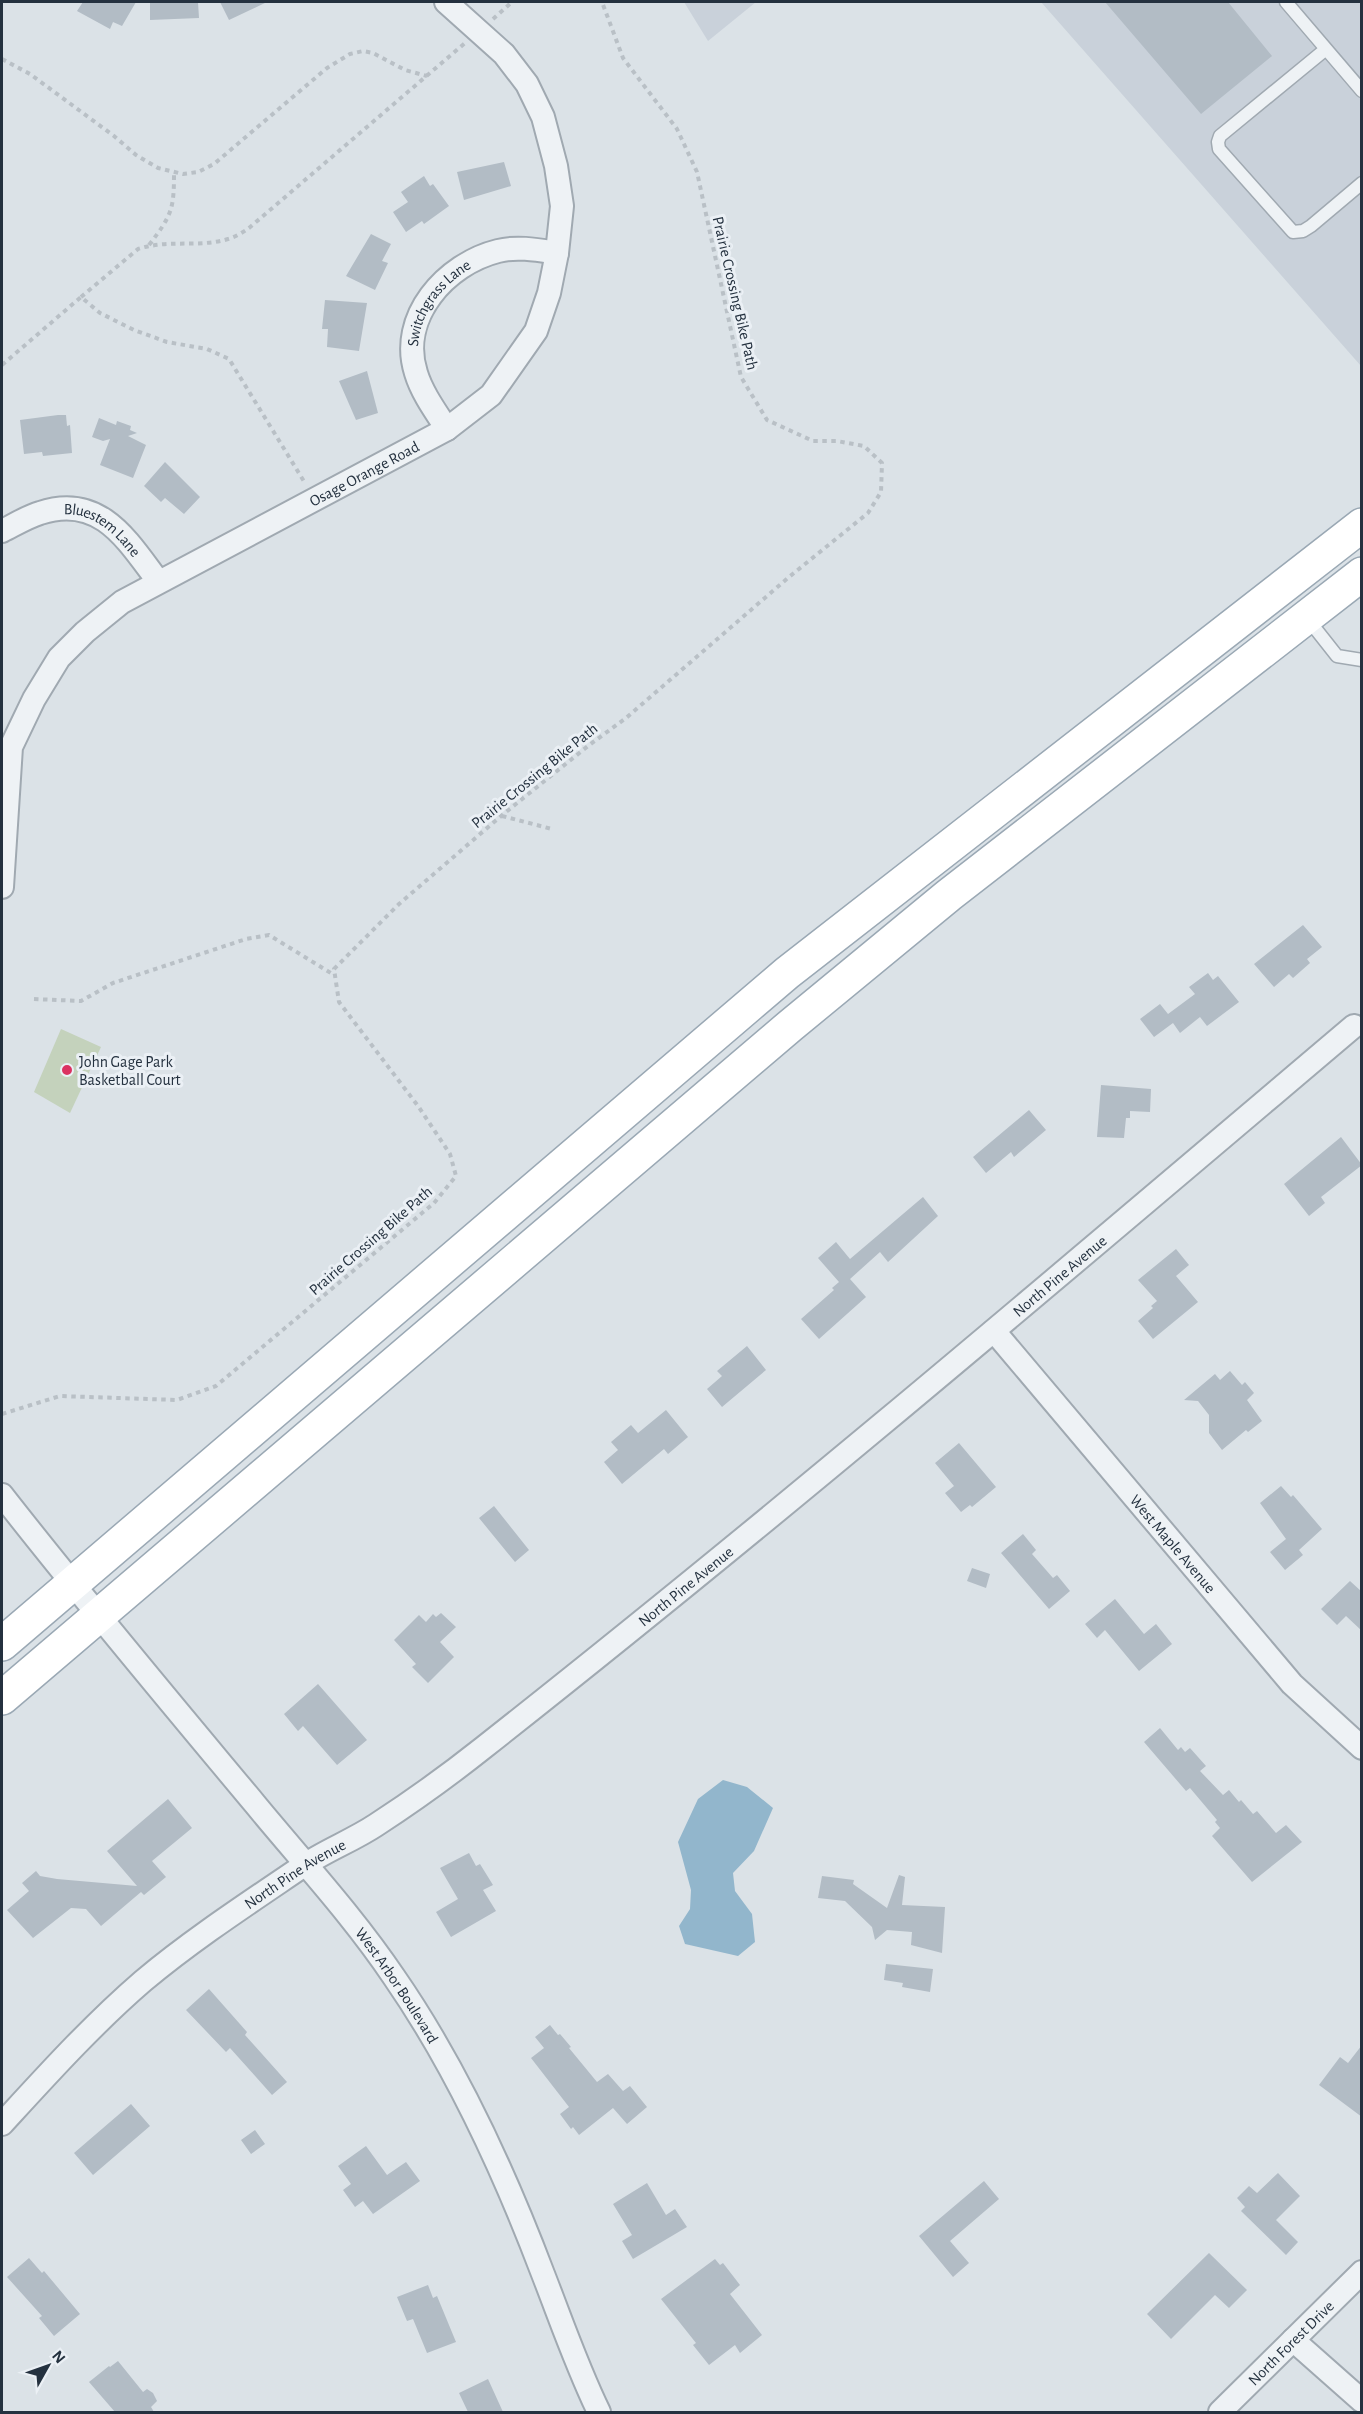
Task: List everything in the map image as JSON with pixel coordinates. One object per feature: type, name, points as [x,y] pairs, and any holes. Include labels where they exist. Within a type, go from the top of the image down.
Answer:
[{"type":"main road","points":[[2,1644],[787,973],[1362,525]]},
{"type":"main road","points":[[2,1698],[790,1026],[950,895],[1362,574]]},
{"type":"street","name":"Osage Orange Road","points":[[2,887],[11,747],[10,730],[34,699],[59,657],[85,632],[123,602],[158,581],[447,429],[491,395],[536,331],[549,293],[557,253],[562,206],[556,166],[543,117],[527,84],[504,54],[446,2]]},
{"type":"street","name":"Switchgrass Lane","points":[[447,429],[416,373],[412,348],[416,324],[426,299],[452,273],[478,257],[501,250],[529,249],[557,253]]},
{"type":"street","name":"Bluestem Lane","points":[[2,531],[40,513],[68,508],[88,511],[107,520],[126,539],[158,581]]},
{"type":"street","name":"North Pine Avenue","points":[[2,2124],[77,2042],[143,1981],[305,1864],[373,1827],[461,1766],[668,1602],[994,1331],[1354,1026]]},
{"type":"street","name":"West Maple Avenue","points":[[994,1331],[1293,1684],[1362,1748]]},
{"type":"street","name":"West Arbor Boulevard","points":[[2,1496],[72,1585],[346,1913],[394,1977],[450,2069],[488,2142],[543,2272],[578,2369],[599,2412]]},
{"type":"street","name":"North Forest Drive","points":[[1220,2412],[1362,2272]]},
{"type":"street","points":[[1293,2340],[1362,2401]]},
{"type":"lane","points":[[1278,2],[1289,4],[1362,91]]},
{"type":"lane","points":[[1326,49],[1226,131],[1218,142],[1219,149],[1293,232],[1303,231],[1311,226],[1362,183]]},
{"type":"lane","points":[[1306,617],[1337,656],[1362,660]]},
{"type":"path","points":[[2,365],[138,249],[149,245],[212,243],[231,239],[249,228],[513,2]]},
{"type":"path","name":"Prairie Crossing Bike Path","points":[[2,1414],[60,1396],[177,1400],[216,1386],[434,1203],[456,1176],[450,1154],[339,1002],[334,969],[399,903],[501,816],[626,718],[789,577],[868,513],[881,492],[882,464],[864,446],[837,441],[813,441],[767,420],[741,377],[697,172],[677,129],[623,57],[602,2]]},
{"type":"path","points":[[2,59],[30,74],[158,168],[183,174],[198,172],[214,164],[327,68],[350,54],[363,51],[373,53],[405,70],[428,76]]},
{"type":"path","points":[[149,245],[171,211],[175,200],[174,173]]},
{"type":"path","points":[[81,297],[100,313],[134,330],[167,342],[207,349],[229,359],[314,499]]},
{"type":"path","points":[[501,816],[552,830]]},
{"type":"path","points":[[34,999],[81,1001],[112,983],[246,939],[269,935],[335,975]]},
{"type":"shaded area","points":[[684,2],[756,2],[708,41]]},
{"type":"shaded area","points":[[1041,2],[1361,2],[1361,366]]},
{"type":"green space","name":"John Gage Park Basketball Court","points":[[61,1029],[101,1047],[70,1113],[34,1092]]},
{"type":"water","points":[[723,1780],[747,1787],[773,1808],[754,1851],[733,1873],[735,1891],[752,1914],[755,1942],[738,1956],[685,1944],[679,1926],[690,1909],[691,1890],[678,1842],[698,1799]]},
{"type":"building","points":[[83,2],[136,2],[122,26],[113,22],[110,29],[77,11]]},
{"type":"building","points":[[150,2],[198,2],[199,18],[150,20]]},
{"type":"building","points":[[220,2],[267,2],[229,20]]},
{"type":"building","points":[[1105,2],[1228,2],[1272,56],[1201,114]]},
{"type":"building","points":[[504,162],[511,186],[464,200],[457,172]]},
{"type":"building","points":[[424,176],[449,206],[424,224],[422,221],[406,232],[393,212],[408,202],[401,192]]},
{"type":"building","points":[[371,234],[391,244],[382,261],[388,263],[375,290],[346,276]]},
{"type":"building","points":[[325,300],[367,303],[359,351],[327,347],[328,329],[322,329]]},
{"type":"building","points":[[367,371],[378,413],[356,420],[339,381]]},
{"type":"building","points":[[66,415],[67,426],[70,425],[72,453],[43,456],[42,452],[24,454],[20,420]]},
{"type":"building","points":[[99,418],[116,425],[117,421],[131,426],[130,430],[137,433],[128,436],[146,445],[133,478],[100,465],[110,439],[103,441],[92,437]]},
{"type":"building","points":[[165,462],[200,497],[184,514],[165,498],[161,502],[144,486]]},
{"type":"building","points":[[1303,925],[1322,947],[1307,959],[1310,963],[1293,978],[1289,974],[1274,987],[1254,964]]},
{"type":"building","points":[[1208,973],[1213,980],[1218,976],[1239,1002],[1207,1026],[1200,1017],[1180,1033],[1173,1023],[1154,1037],[1140,1019],[1160,1004],[1168,1014],[1195,994],[1189,987]]},
{"type":"building","points":[[1101,1085],[1151,1089],[1150,1112],[1130,1111],[1130,1118],[1126,1118],[1124,1138],[1097,1137]]},
{"type":"building","points":[[1029,1110],[1046,1130],[1014,1157],[1011,1152],[986,1173],[973,1157]]},
{"type":"building","points":[[1341,1137],[1362,1165],[1321,1197],[1325,1203],[1309,1216],[1284,1184]]},
{"type":"building","points":[[923,1197],[938,1216],[888,1262],[880,1252],[850,1279],[866,1297],[819,1339],[801,1319],[834,1290],[832,1288],[839,1282],[818,1258],[836,1242],[850,1259]]},
{"type":"building","points":[[1176,1249],[1189,1265],[1176,1276],[1198,1302],[1153,1339],[1138,1321],[1153,1308],[1151,1306],[1157,1301],[1138,1280]]},
{"type":"building","points":[[747,1346],[766,1370],[722,1407],[707,1389],[722,1376],[717,1371]]},
{"type":"building","points":[[1230,1371],[1242,1385],[1245,1382],[1254,1393],[1247,1400],[1262,1421],[1248,1432],[1246,1430],[1222,1450],[1209,1433],[1209,1415],[1198,1401],[1184,1400],[1215,1374],[1220,1380]]},
{"type":"building","points":[[666,1410],[688,1437],[668,1454],[664,1449],[622,1484],[604,1462],[618,1450],[611,1442],[631,1425],[638,1433]]},
{"type":"building","points":[[959,1443],[996,1487],[972,1507],[970,1505],[961,1512],[945,1493],[954,1486],[935,1463]]},
{"type":"building","points":[[1281,1486],[1291,1497],[1293,1495],[1322,1529],[1299,1550],[1303,1555],[1285,1570],[1270,1552],[1286,1539],[1260,1503]]},
{"type":"building","points":[[494,1506],[529,1550],[515,1562],[479,1518]]},
{"type":"building","points":[[1023,1534],[1036,1550],[1032,1554],[1053,1578],[1057,1575],[1070,1591],[1049,1609],[1001,1553]]},
{"type":"building","points":[[972,1568],[990,1574],[986,1588],[967,1581]]},
{"type":"building","points":[[1350,1581],[1362,1592],[1362,1631],[1346,1616],[1337,1625],[1321,1609]]},
{"type":"building","points":[[1115,1599],[1144,1634],[1156,1624],[1172,1644],[1139,1671],[1105,1630],[1097,1638],[1085,1624]]},
{"type":"building","points":[[441,1613],[456,1627],[440,1642],[454,1657],[428,1683],[412,1667],[416,1664],[394,1640],[419,1615],[426,1622],[433,1614],[436,1617]]},
{"type":"building","points":[[318,1684],[367,1740],[337,1765],[303,1726],[298,1731],[284,1714]]},
{"type":"building","points":[[1160,1728],[1178,1750],[1181,1747],[1185,1752],[1190,1748],[1206,1766],[1200,1771],[1223,1795],[1229,1790],[1253,1814],[1257,1811],[1276,1833],[1286,1825],[1302,1842],[1252,1882],[1212,1836],[1220,1828],[1215,1822],[1217,1820],[1190,1788],[1186,1791],[1144,1742]]},
{"type":"building","points":[[168,1799],[192,1828],[152,1861],[166,1877],[144,1895],[141,1892],[101,1926],[86,1909],[71,1908],[33,1938],[7,1910],[29,1891],[22,1883],[36,1871],[40,1876],[57,1879],[137,1886],[107,1851]]},
{"type":"building","points":[[469,1853],[476,1866],[480,1864],[493,1885],[483,1890],[496,1911],[451,1937],[436,1912],[458,1899],[440,1868]]},
{"type":"building","points":[[899,1875],[905,1877],[902,1905],[945,1907],[942,1953],[911,1945],[912,1932],[887,1930],[875,1940],[872,1927],[845,1901],[818,1898],[822,1876],[854,1880],[853,1884],[887,1908]]},
{"type":"building","points":[[886,1964],[933,1969],[930,1992],[902,1987],[903,1983],[884,1980]]},
{"type":"building","points":[[209,1989],[247,2032],[245,2035],[287,2082],[272,2095],[230,2048],[226,2052],[186,2010]]},
{"type":"building","points":[[550,2025],[571,2047],[569,2048],[597,2082],[608,2074],[623,2091],[630,2086],[647,2107],[627,2124],[613,2108],[579,2135],[573,2127],[571,2129],[560,2114],[569,2107],[531,2058],[544,2048],[535,2037]]},
{"type":"building","points":[[1362,2045],[1362,2117],[1319,2085],[1340,2057],[1348,2063]]},
{"type":"building","points":[[131,2104],[150,2126],[93,2175],[74,2153]]},
{"type":"building","points":[[255,2130],[265,2144],[251,2154],[241,2140]]},
{"type":"building","points":[[366,2146],[387,2175],[406,2162],[420,2181],[373,2214],[363,2201],[355,2207],[343,2190],[351,2184],[338,2166]]},
{"type":"building","points":[[1278,2173],[1300,2196],[1276,2220],[1298,2242],[1286,2255],[1241,2211],[1245,2207],[1237,2198],[1249,2186],[1257,2193]]},
{"type":"building","points":[[984,2181],[999,2199],[950,2241],[969,2263],[953,2277],[919,2236]]},
{"type":"building","points":[[647,2183],[666,2215],[675,2209],[687,2227],[633,2259],[622,2241],[632,2235],[613,2204]]},
{"type":"building","points":[[1209,2253],[1247,2290],[1229,2308],[1215,2295],[1171,2339],[1147,2314]]},
{"type":"building","points":[[29,2258],[42,2273],[44,2271],[80,2314],[54,2336],[39,2318],[42,2316],[7,2277]]},
{"type":"building","points":[[715,2259],[720,2265],[723,2263],[740,2285],[730,2294],[762,2335],[740,2353],[735,2345],[709,2365],[693,2345],[696,2343],[661,2299]]},
{"type":"building","points":[[428,2285],[433,2298],[437,2296],[456,2342],[427,2353],[413,2319],[407,2321],[397,2297]]},
{"type":"building","points":[[118,2361],[143,2392],[147,2389],[153,2393],[157,2401],[151,2407],[154,2412],[115,2412],[89,2382]]},
{"type":"building","points":[[488,2379],[503,2412],[468,2412],[459,2393]]},
{"type":"place","name":"John Gage Park Basketball Court","points":[[67,1070]]}]
